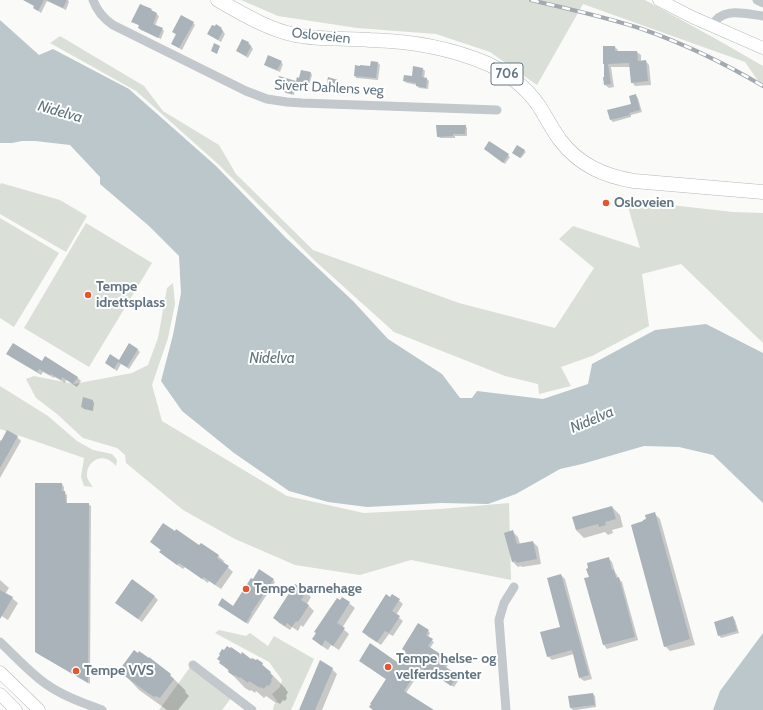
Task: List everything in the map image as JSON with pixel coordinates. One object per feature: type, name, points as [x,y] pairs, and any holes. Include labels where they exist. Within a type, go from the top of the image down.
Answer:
[{"type":"highway","name":"Osloveien","points":[[218,0],[257,21],[286,33],[306,37],[378,40],[416,44],[461,54],[487,64],[510,76],[523,87],[535,101],[560,139],[580,160],[592,168],[620,179],[763,192]]},
{"type":"main road","points":[[658,0],[679,11],[763,48]]},
{"type":"main road","points":[[0,672],[39,710]]},
{"type":"main road","points":[[0,694],[16,710]]},
{"type":"street","name":"Sivert Dahlens veg","points":[[93,0],[100,13],[113,25],[246,91],[267,99],[302,103],[497,110]]},
{"type":"street","points":[[757,0],[763,3]]},
{"type":"street","points":[[712,26],[714,21],[728,13],[763,16]]},
{"type":"street","points":[[506,710],[499,620],[504,603],[514,587]]},
{"type":"street","points":[[0,642],[47,684],[66,696],[102,710]]},
{"type":"street","points":[[193,665],[252,710]]},
{"type":"shaded area","points":[[241,0],[645,0],[763,66],[763,88],[745,62],[583,4],[537,85],[490,52],[436,34],[357,28],[278,16]]},
{"type":"shaded area","points":[[60,36],[144,86],[163,111],[219,145],[236,174],[313,250],[459,303],[555,328],[594,268],[559,239],[573,226],[640,248],[626,200],[733,212],[763,213],[763,343],[681,264],[642,274],[649,326],[592,356],[561,367],[571,386],[539,394],[538,384],[505,376],[394,332],[314,260],[218,164],[136,91],[50,43]]},
{"type":"shaded area","points":[[1,183],[60,200],[87,216],[66,252],[0,214]]},
{"type":"shaded area","points":[[0,218],[59,253],[14,327],[0,318]]},
{"type":"shaded area","name":"Tempe idrettsplass","points":[[86,223],[152,263],[89,367],[24,328]]},
{"type":"shaded area","points":[[173,283],[175,304],[168,338],[152,385],[162,421],[287,496],[364,513],[441,509],[509,503],[511,580],[411,560],[360,575],[295,565],[235,539],[183,510],[126,463],[125,455],[117,448],[83,438],[57,414],[36,398],[26,379],[34,376],[74,384],[132,373],[148,365],[158,338],[167,288]]},
{"type":"shaded area","points":[[0,386],[48,416],[77,441],[93,450],[112,454],[117,460],[116,466],[110,460],[101,458],[95,460],[89,466],[87,475],[88,480],[93,487],[84,486],[81,477],[84,458],[0,429]]},
{"type":"shaded area","points":[[219,630],[246,636],[250,633],[268,646],[274,636],[314,659],[291,710],[273,710],[277,701],[272,694],[280,687],[282,680],[269,662],[215,633]]},
{"type":"shaded area","points":[[191,666],[231,698],[222,710],[159,710]]},
{"type":"water","name":"Nidelva","points":[[0,20],[39,55],[53,49],[129,89],[216,166],[286,238],[353,301],[388,339],[442,374],[460,398],[472,398],[477,391],[543,399],[588,384],[592,364],[655,330],[706,324],[763,353],[763,503],[713,455],[679,447],[644,446],[560,469],[516,494],[488,504],[441,503],[367,507],[328,502],[289,491],[234,453],[182,411],[161,381],[173,335],[181,293],[179,256],[149,226],[100,184],[100,177],[70,145],[35,141],[0,143]]},
{"type":"water","points":[[763,633],[763,710],[713,710],[720,691]]},
{"type":"building","points":[[23,0],[44,0],[38,11],[33,8],[34,6]]},
{"type":"building","points":[[46,0],[67,0],[63,8]]},
{"type":"building","points":[[140,4],[157,13],[153,24],[163,28],[158,38],[138,28],[139,25],[131,22]]},
{"type":"building","points":[[181,15],[194,22],[179,48],[171,44],[176,34],[172,32]]},
{"type":"building","points":[[216,24],[222,28],[221,29],[223,31],[218,40],[207,34],[212,25],[215,26]]},
{"type":"building","points":[[242,39],[249,42],[248,44],[251,46],[246,56],[236,51]]},
{"type":"building","points":[[214,43],[220,46],[217,54],[211,51]]},
{"type":"building","points":[[603,46],[615,46],[615,51],[637,51],[638,61],[646,60],[648,81],[631,83],[629,63],[608,64],[611,84],[604,85]]},
{"type":"building","points":[[268,55],[282,61],[277,70],[264,65]]},
{"type":"building","points":[[371,61],[378,62],[376,78],[354,76],[355,65],[370,66]]},
{"type":"building","points":[[413,66],[423,68],[422,77],[427,78],[426,88],[416,86],[416,83],[403,81],[404,75],[412,76]]},
{"type":"building","points":[[301,70],[311,72],[307,89],[295,84],[292,94],[276,87],[279,76],[296,81],[297,77],[299,78]]},
{"type":"building","points":[[328,77],[338,80],[335,90],[326,88]]},
{"type":"building","points":[[636,94],[640,110],[629,113],[630,115],[610,120],[607,110],[631,104],[629,96]]},
{"type":"building","points":[[436,125],[466,125],[465,134],[453,134],[453,136],[437,137]]},
{"type":"building","points":[[489,141],[509,154],[503,163],[484,149]]},
{"type":"building","points":[[517,145],[525,150],[520,158],[512,153]]},
{"type":"building","points":[[13,343],[42,361],[45,356],[78,377],[73,384],[62,377],[61,380],[39,369],[37,372],[6,354]]},
{"type":"building","points":[[129,343],[138,349],[127,367],[118,362],[114,369],[105,363],[110,354],[119,360]]},
{"type":"building","points":[[83,397],[93,400],[90,409],[81,407]]},
{"type":"building","points":[[7,430],[18,436],[0,468],[0,443]]},
{"type":"building","points":[[35,483],[62,483],[62,491],[65,491],[66,503],[89,503],[88,683],[35,652]]},
{"type":"building","points":[[612,506],[616,519],[605,522],[606,525],[599,527],[598,524],[576,530],[572,517]]},
{"type":"building","points":[[655,512],[690,639],[664,647],[631,525],[643,521],[646,519],[645,515]]},
{"type":"building","points":[[163,523],[175,531],[176,529],[199,545],[201,543],[219,555],[217,558],[229,566],[215,585],[204,577],[202,579],[179,563],[177,565],[159,552],[161,550],[150,542]]},
{"type":"building","points":[[513,530],[517,544],[533,541],[537,559],[516,563],[516,561],[512,562],[504,533]]},
{"type":"building","points":[[609,557],[612,570],[614,570],[616,578],[619,577],[635,637],[603,645],[584,578],[589,577],[586,569],[588,568],[587,563]]},
{"type":"building","points":[[259,569],[274,579],[246,623],[218,605],[222,598],[233,606],[251,578],[253,579]]},
{"type":"building","points":[[561,574],[589,675],[579,678],[572,650],[547,657],[540,632],[560,627],[547,578]]},
{"type":"building","points":[[132,579],[155,596],[138,619],[115,603]]},
{"type":"building","points":[[295,584],[307,591],[301,600],[309,605],[298,622],[296,621],[292,627],[287,623],[285,626],[273,618]]},
{"type":"building","points":[[0,590],[13,597],[0,619]]},
{"type":"building","points":[[386,594],[390,597],[392,594],[400,599],[392,611],[400,616],[389,633],[385,631],[377,642],[362,632]]},
{"type":"building","points":[[342,597],[350,602],[337,623],[345,628],[333,646],[325,640],[322,646],[312,639],[316,633],[314,632],[337,598],[340,600]]},
{"type":"building","points":[[733,616],[737,631],[718,636],[714,622]]},
{"type":"building","name":"Tempe helse- og velferdssenter","points":[[418,623],[429,630],[426,635],[433,639],[428,646],[448,659],[444,666],[458,675],[451,686],[432,673],[431,674],[421,668],[419,672],[417,671],[404,691],[434,710],[373,710],[369,707],[370,704],[386,679],[359,661],[370,643],[397,662],[405,651],[402,649]]},
{"type":"building","points":[[227,646],[241,654],[242,652],[251,659],[257,659],[263,663],[262,665],[271,672],[270,674],[273,676],[269,686],[267,685],[264,689],[261,687],[260,688],[249,681],[248,683],[240,677],[234,676],[228,672],[229,670],[219,663],[220,661],[217,659],[222,649],[224,650]]},
{"type":"building","points":[[134,650],[138,653],[139,651],[149,657],[171,674],[170,676],[174,679],[160,698],[156,696],[154,697],[122,674],[124,672],[120,669]]},
{"type":"building","points":[[320,660],[333,668],[315,710],[299,710]]},
{"type":"building","points":[[593,693],[595,705],[570,708],[568,696]]},
{"type":"railway","points":[[531,0],[587,13],[642,29],[704,54],[763,86]]},
{"type":"place","name":"Osloveien","points":[[606,203]]},
{"type":"place","name":"Tempe idrettsplass","points":[[88,295]]},
{"type":"place","name":"Tempe barnehage","points":[[246,589]]},
{"type":"place","name":"Tempe helse- og velferdssenter","points":[[388,667]]},
{"type":"place","name":"Tempe VVS","points":[[76,671]]}]
